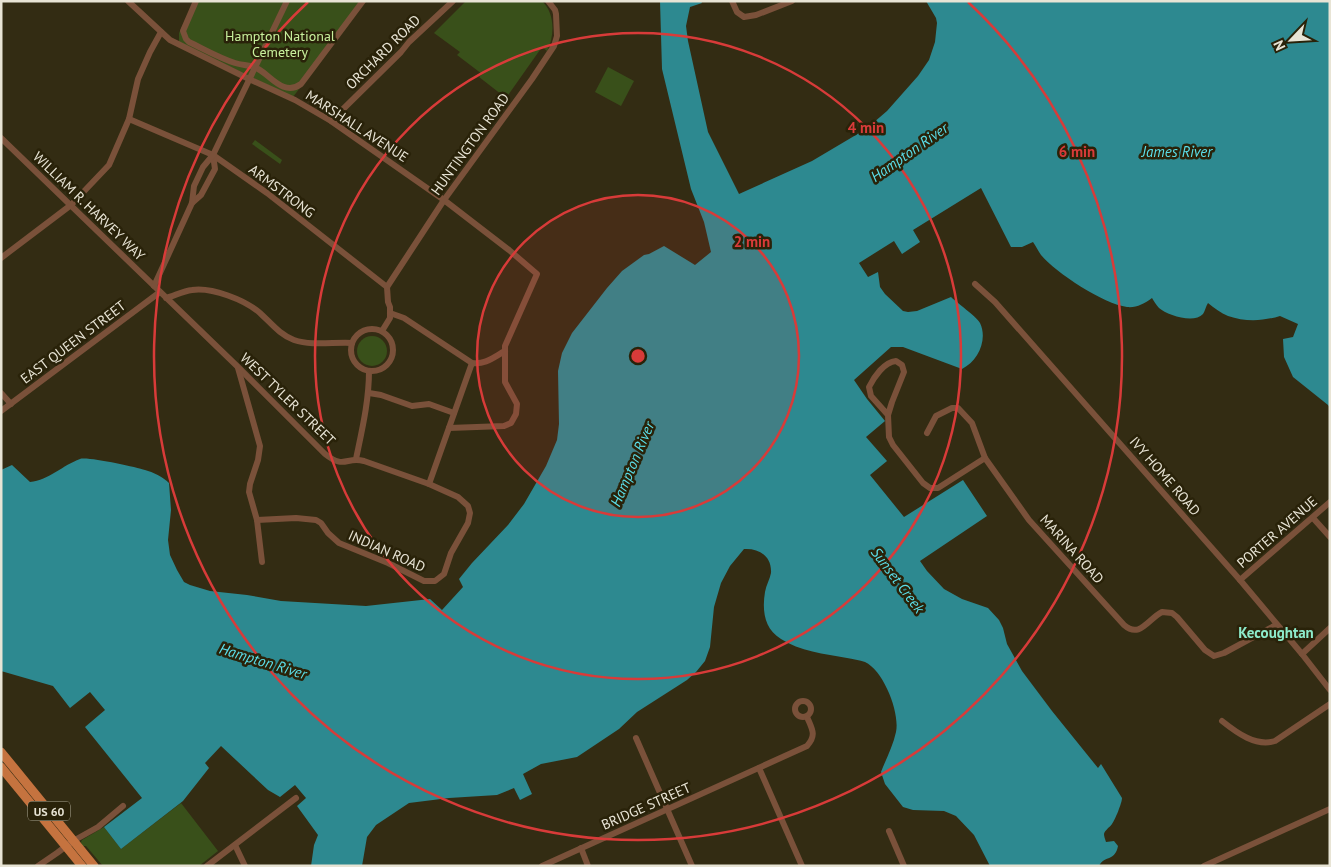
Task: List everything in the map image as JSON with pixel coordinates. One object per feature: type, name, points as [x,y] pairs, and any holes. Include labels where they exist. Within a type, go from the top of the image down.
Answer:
[{"type":"main road","name":"US 60","points":[[2,755],[70,843],[82,866]]},
{"type":"main road","name":"US 60","points":[[1,767],[70,843],[94,866]]},
{"type":"street","name":"MARSHALL AVENUE","points":[[128,1],[170,40],[295,100],[331,121],[444,200],[537,274],[505,346],[505,351]]},
{"type":"street","points":[[196,1],[183,31],[189,42],[234,63],[256,67],[278,84],[291,88],[297,86],[316,64],[363,1]]},
{"type":"street","points":[[154,286],[192,203],[194,186],[203,167],[213,155],[286,1]]},
{"type":"street","name":"ORCHARD ROAD","points":[[331,121],[409,42],[453,1]]},
{"type":"street","name":"HUNTINGTON ROAD","points":[[387,287],[444,200],[532,80],[554,46],[557,36],[555,10],[548,1]]},
{"type":"street","points":[[732,1],[736,12],[744,17],[756,15],[788,2]]},
{"type":"street","points":[[1,258],[71,206],[109,166],[129,119],[138,79],[161,32]]},
{"type":"street","name":"ARMSTRONG","points":[[129,119],[213,155],[266,193],[387,287]]},
{"type":"street","name":"WILLIAM R. HARVEY WAY","points":[[1,138],[160,292]]},
{"type":"street","points":[[192,203],[201,195],[215,169],[213,155]]},
{"type":"street","name":"IVY HOME ROAD","points":[[975,284],[995,302],[1240,580],[1330,690]]},
{"type":"street","points":[[382,331],[390,318],[387,287]]},
{"type":"street","points":[[166,298],[192,290],[226,295],[252,307],[292,339],[313,343],[352,343]]},
{"type":"street","name":"WEST TYLER STREET","points":[[160,292],[333,460],[346,462],[356,459],[429,484],[458,497],[466,503],[469,510]]},
{"type":"street","name":"EAST QUEEN STREET","points":[[1,412],[160,292]]},
{"type":"street","points":[[390,313],[404,318],[472,363],[486,362],[505,351]]},
{"type":"street","points":[[370,328],[382,331],[388,335],[392,342],[394,349],[393,357],[384,368],[377,371],[362,369],[352,358],[352,343],[354,337],[364,330],[370,328]]},
{"type":"street","points":[[449,428],[504,426],[511,423],[516,414],[517,404],[505,382],[505,351]]},
{"type":"street","points":[[888,415],[871,396],[869,387],[885,366],[896,361],[902,365],[904,372],[888,415],[888,433],[890,441],[923,483],[930,488],[938,488],[985,458],[972,423],[958,408],[952,408],[936,416],[927,433]]},
{"type":"street","points":[[429,484],[472,363]]},
{"type":"street","points":[[238,367],[260,446],[258,460],[249,488],[257,520],[262,562]]},
{"type":"street","points":[[356,459],[369,393],[369,371]]},
{"type":"street","points":[[1,393],[10,404]]},
{"type":"street","points":[[369,393],[381,395],[412,406],[429,404],[454,412]]},
{"type":"street","name":"MARINA ROAD","points":[[985,458],[1029,520],[1129,629],[1140,629],[1162,612],[1172,613],[1205,650],[1214,656],[1224,653],[1276,625]]},
{"type":"street","name":"PORTER AVENUE","points":[[1240,580],[1330,502]]},
{"type":"street","name":"INDIAN ROAD","points":[[257,520],[296,518],[316,520],[339,543],[430,582],[438,580],[444,574],[451,553],[468,523],[469,510]]},
{"type":"street","points":[[1313,518],[1330,537]]},
{"type":"street","points":[[1302,654],[1330,628]]},
{"type":"street","points":[[1222,721],[1256,742],[1268,743],[1330,704]]},
{"type":"street","name":"BRIDGE STREET","points":[[542,866],[807,746],[812,740],[813,733],[807,717]]},
{"type":"street","points":[[636,738],[692,866]]},
{"type":"street","points":[[759,768],[802,866]]},
{"type":"street","points":[[207,866],[296,798]]},
{"type":"street","points":[[38,866],[70,843],[98,827],[123,806]]},
{"type":"street","points":[[1204,866],[1330,809]]},
{"type":"street","points":[[889,831],[904,866]]},
{"type":"street","points":[[235,845],[245,866]]},
{"type":"street","points":[[581,848],[588,866]]},
{"type":"green space","name":"Hampton National Cemetery","points":[[194,1],[366,1],[293,97],[179,42],[179,33]]},
{"type":"green space","points":[[466,1],[542,1],[549,12],[552,32],[547,51],[542,47],[506,98],[479,77],[482,74],[457,55],[460,52],[434,33]]},
{"type":"green space","points":[[608,67],[634,81],[621,106],[595,92]]},
{"type":"green space","points":[[255,140],[282,160],[280,164],[252,144]]},
{"type":"green space","points":[[372,336],[383,340],[387,351],[383,362],[372,366],[361,362],[357,351],[361,340]]},
{"type":"green space","points":[[181,803],[218,851],[199,866],[103,866],[86,846],[82,846],[82,840],[104,827],[121,849]]},
{"type":"water","name":"James River","points":[[660,1],[701,1],[702,3],[690,7],[686,26],[688,41],[708,132],[739,194],[812,161],[866,129],[887,111],[918,76],[929,60],[935,42],[937,23],[926,1],[1330,1],[1330,408],[1293,377],[1284,357],[1283,339],[1293,337],[1298,324],[1280,316],[1254,320],[1234,318],[1215,309],[1208,303],[1203,314],[1193,318],[1174,316],[1163,311],[1152,298],[1134,307],[1117,305],[1069,279],[1041,255],[1033,242],[1022,247],[1011,247],[981,188],[913,230],[920,242],[902,254],[894,241],[859,263],[868,277],[878,272],[880,287],[903,311],[917,311],[951,297],[980,323],[983,336],[980,349],[973,361],[962,369],[903,347],[891,347],[854,380],[885,421],[866,437],[887,461],[870,475],[904,517],[963,480],[987,516],[920,561],[944,589],[962,599],[988,608],[999,620],[1007,644],[1022,671],[1098,768],[1101,764],[1122,798],[1115,819],[1104,834],[1106,842],[1114,841],[1118,846],[1117,851],[1099,866],[990,866],[974,835],[956,816],[944,811],[913,810],[903,807],[885,784],[881,772],[893,742],[897,724],[893,704],[884,683],[872,667],[865,662],[804,649],[788,643],[775,635],[768,624],[764,612],[765,592],[771,567],[764,554],[750,549],[744,549],[730,566],[721,583],[714,607],[710,647],[705,661],[696,672],[687,680],[637,712],[619,729],[577,757],[541,764],[523,774],[532,794],[520,800],[514,788],[497,795],[409,803],[376,825],[367,837],[362,866],[311,866],[314,845],[318,835],[297,806],[306,798],[295,785],[280,797],[268,790],[221,746],[205,763],[209,768],[183,801],[121,849],[104,827],[142,798],[85,727],[105,710],[90,692],[70,708],[53,686],[1,671],[1,470],[12,465],[30,482],[37,481],[84,458],[101,460],[155,473],[169,483],[171,510],[168,540],[170,555],[184,582],[190,585],[210,591],[281,601],[366,606],[430,599],[442,610],[463,587],[459,579],[508,525],[524,504],[546,466],[557,440],[559,424],[558,371],[562,353],[572,333],[622,271],[644,255],[664,246],[695,265],[711,252],[704,222],[691,189],[662,69]]},
{"type":"district","name":"Kecoughtan","points":[[1276,632]]},
{"type":"water label","name":"Hampton River","points":[[909,152]]},
{"type":"water label","name":"Hampton River","points":[[632,464]]},
{"type":"water label","name":"Sunset Creek","points":[[898,580]]},
{"type":"water label","name":"Hampton River","points":[[263,661]]}]
